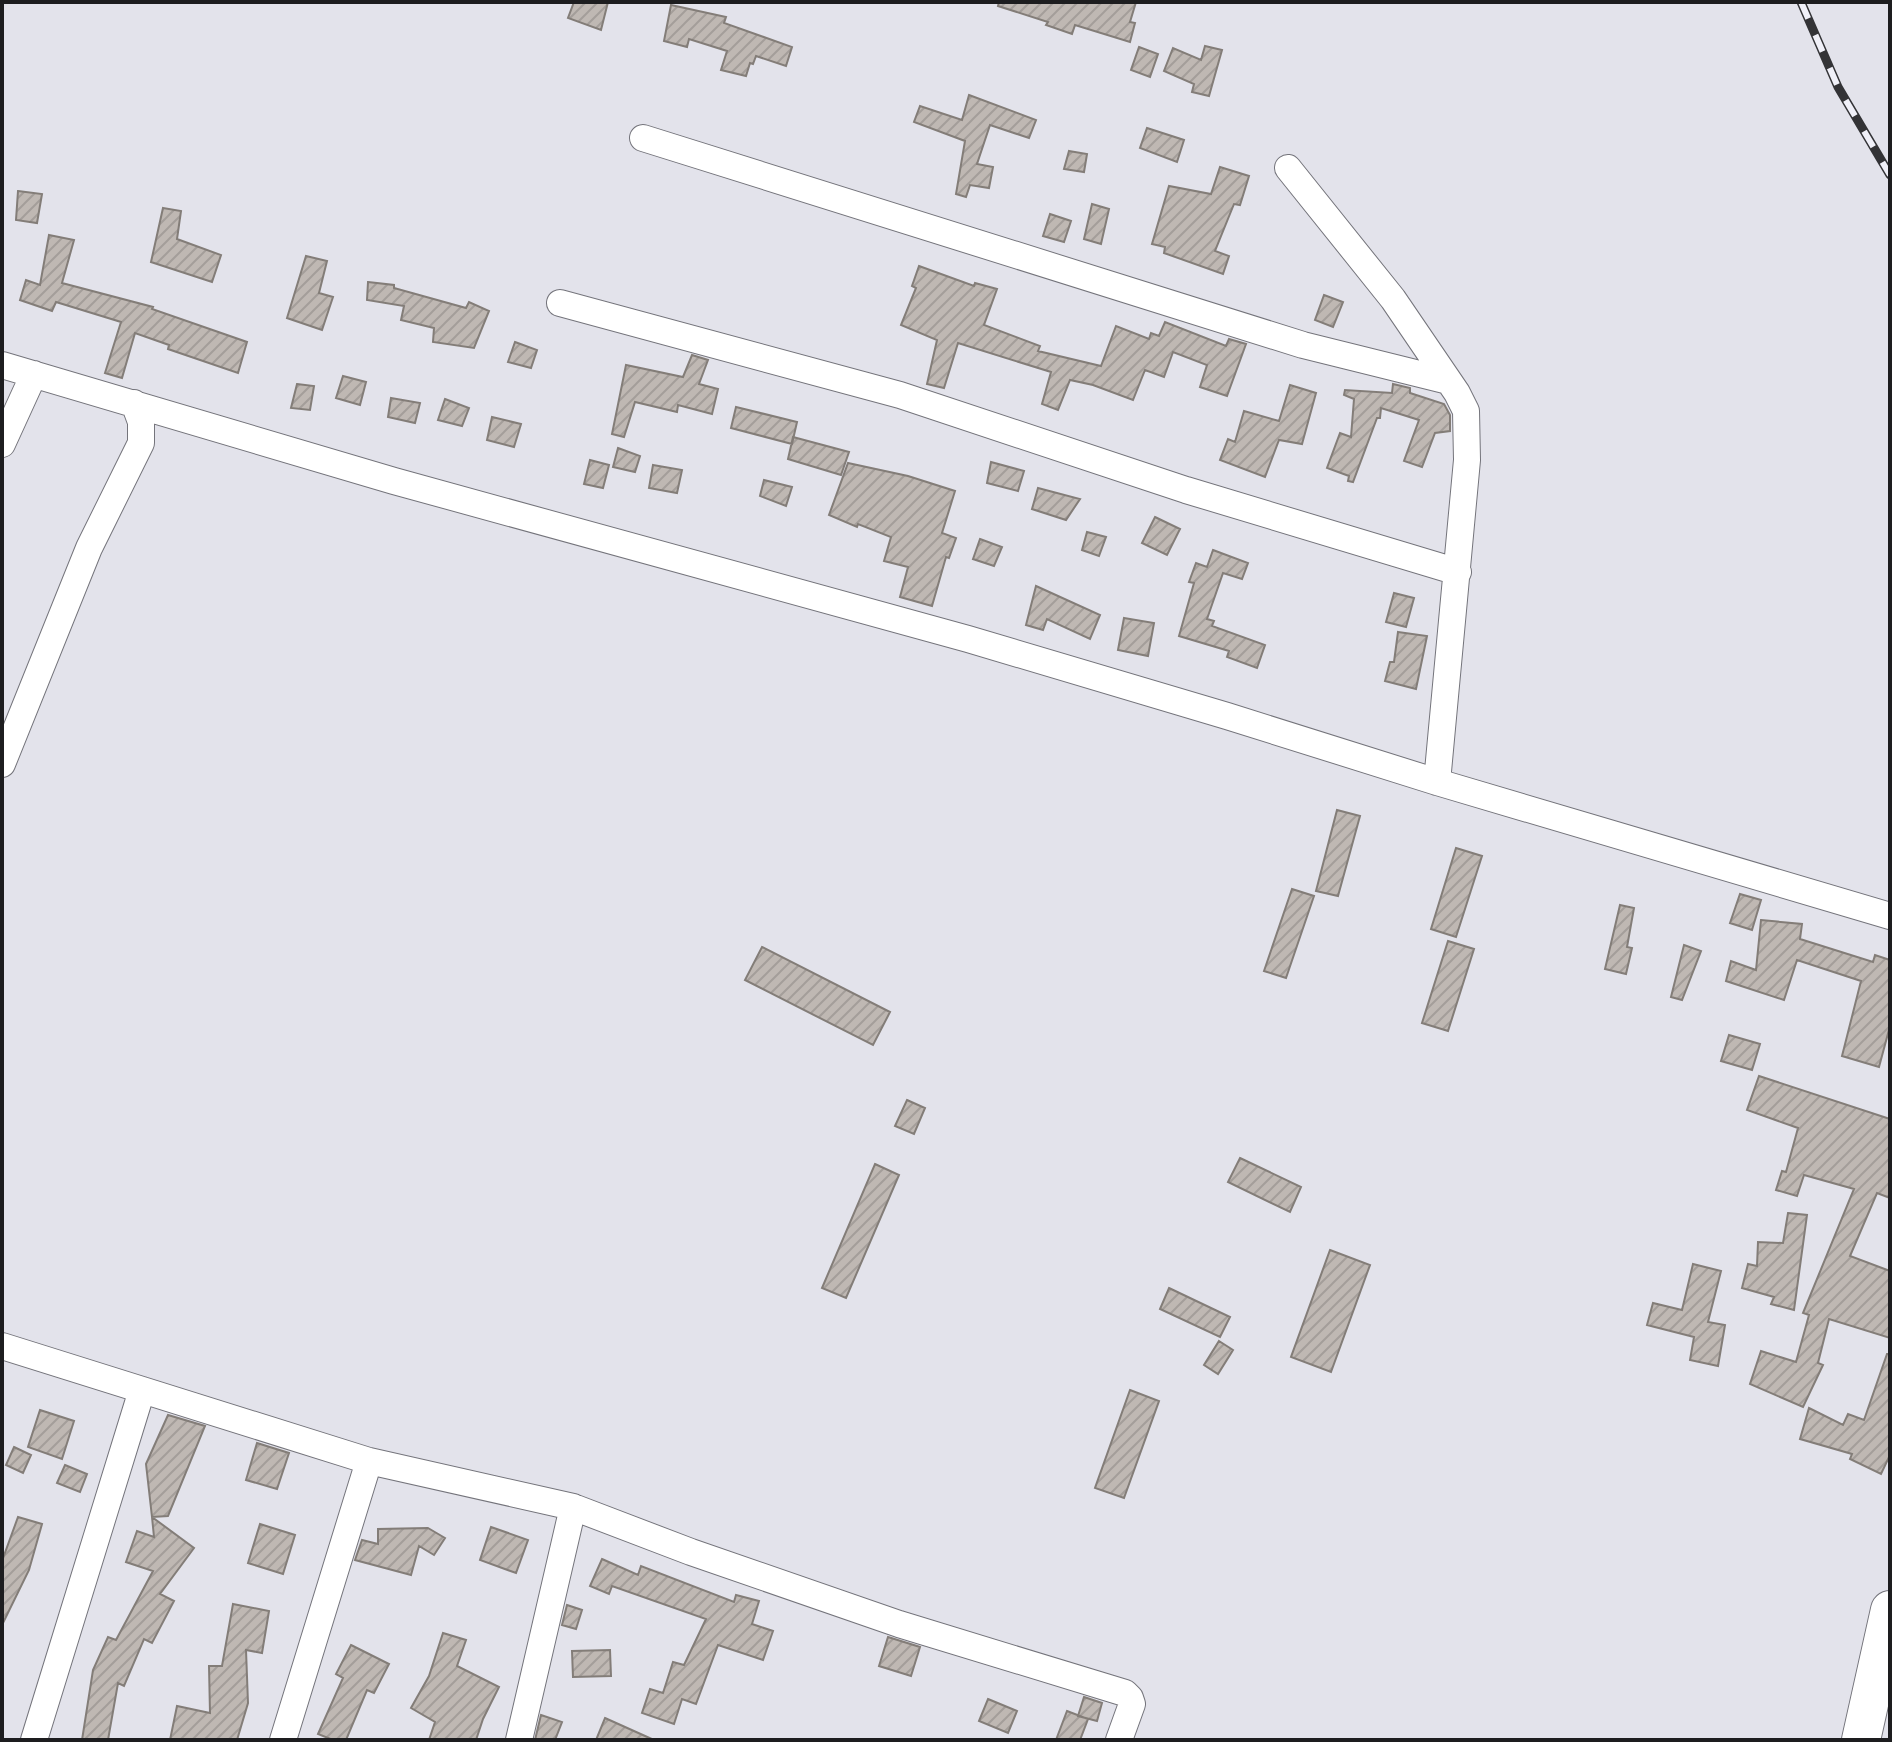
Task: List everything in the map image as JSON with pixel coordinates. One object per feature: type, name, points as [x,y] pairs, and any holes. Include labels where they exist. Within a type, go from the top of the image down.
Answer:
[{"type":"street","points":[[643,138],[1303,345],[1448,381]]},
{"type":"street","points":[[1288,168],[1393,299],[1463,402],[1467,422],[1467,460],[1437,782]]},
{"type":"street","points":[[560,303],[900,395],[1186,490],[1458,572]]},
{"type":"street","points":[[2,365],[424,490],[984,643],[1890,916]]},
{"type":"street","points":[[2,444],[34,374]]},
{"type":"street","points":[[2,764],[89,548],[141,443],[141,422],[134,403]]},
{"type":"street","points":[[2,1346],[369,1461],[573,1507],[691,1552],[899,1624],[1125,1693],[1132,1704],[1119,1740]]},
{"type":"street","points":[[34,1740],[142,1390]]},
{"type":"street","points":[[283,1740],[369,1461]]},
{"type":"street","points":[[519,1740],[573,1507]]},
{"type":"street","points":[[1861,1740],[1890,1610]]},
{"type":"building","points":[[574,2],[608,2],[601,30],[568,18]]},
{"type":"building","points":[[999,2],[1136,2],[1130,22],[1135,23],[1130,42],[1075,25],[1072,34],[1046,25],[1048,22],[998,6]]},
{"type":"building","points":[[671,5],[726,17],[724,23],[792,47],[786,66],[756,56],[746,76],[721,70],[727,51],[689,39],[687,47],[664,41]]},
{"type":"building","points":[[1205,46],[1222,50],[1209,96],[1192,92],[1194,84],[1164,71],[1173,48],[1201,60]]},
{"type":"building","points":[[1139,47],[1158,54],[1150,77],[1131,70]]},
{"type":"building","points":[[969,95],[1036,120],[1029,138],[990,125],[977,164],[993,167],[989,188],[970,185],[966,197],[956,194],[965,141],[914,122],[920,106],[962,120]]},
{"type":"building","points":[[1147,128],[1184,140],[1177,162],[1140,148]]},
{"type":"building","points":[[1069,151],[1087,154],[1084,172],[1064,169]]},
{"type":"building","points":[[1220,167],[1249,176],[1240,205],[1234,204],[1215,251],[1229,256],[1223,274],[1164,253],[1165,247],[1152,244],[1169,186],[1211,194]]},
{"type":"building","points":[[18,191],[42,194],[37,223],[16,220]]},
{"type":"building","points":[[1092,204],[1109,209],[1101,244],[1084,239]]},
{"type":"building","points":[[163,208],[181,211],[177,239],[221,255],[212,282],[151,262]]},
{"type":"building","points":[[1050,214],[1071,221],[1064,242],[1043,236]]},
{"type":"building","points":[[49,235],[74,240],[62,283],[153,307],[247,342],[238,373],[168,349],[169,345],[135,333],[122,378],[105,373],[121,322],[56,302],[52,311],[20,300],[26,280],[40,285]]},
{"type":"building","points":[[306,256],[327,261],[319,293],[333,297],[322,330],[287,318]]},
{"type":"building","points":[[919,266],[974,286],[975,283],[997,289],[984,325],[1040,346],[1038,351],[1101,366],[1116,326],[1149,339],[1151,333],[1159,336],[1165,322],[1226,346],[1229,339],[1246,344],[1227,396],[1200,387],[1207,365],[1173,352],[1164,377],[1145,370],[1133,400],[1070,380],[1058,410],[1042,404],[1051,372],[958,343],[944,388],[927,384],[937,340],[901,325],[916,288],[912,286]]},
{"type":"building","points":[[368,282],[394,285],[394,288],[466,308],[469,302],[489,311],[474,348],[433,342],[434,328],[401,320],[404,306],[367,300]]},
{"type":"building","points":[[1324,295],[1343,302],[1333,327],[1315,320]]},
{"type":"building","points":[[515,342],[537,350],[531,368],[508,362]]},
{"type":"building","points":[[692,355],[708,360],[699,384],[718,389],[712,414],[678,405],[677,412],[635,402],[624,437],[612,434],[626,365],[683,377]]},
{"type":"building","points":[[343,376],[366,382],[360,405],[336,398]]},
{"type":"building","points":[[297,384],[314,386],[310,410],[291,408]]},
{"type":"building","points":[[1393,384],[1410,388],[1410,393],[1444,404],[1450,415],[1450,431],[1435,433],[1422,467],[1404,461],[1419,420],[1381,408],[1380,418],[1377,418],[1353,482],[1348,481],[1349,476],[1327,468],[1340,433],[1351,437],[1354,399],[1344,395],[1345,390],[1392,393]]},
{"type":"building","points":[[1290,385],[1316,393],[1302,444],[1279,440],[1265,477],[1220,460],[1228,439],[1235,442],[1244,411],[1279,421]]},
{"type":"building","points":[[391,398],[420,403],[415,423],[388,417]]},
{"type":"building","points":[[445,399],[469,408],[462,426],[438,420]]},
{"type":"building","points":[[736,407],[797,422],[792,444],[731,428]]},
{"type":"building","points":[[492,417],[521,424],[514,447],[487,440]]},
{"type":"building","points":[[793,437],[849,452],[841,475],[788,459]]},
{"type":"building","points":[[618,448],[640,456],[635,472],[613,467]]},
{"type":"building","points":[[590,460],[609,465],[603,488],[584,484]]},
{"type":"building","points":[[991,462],[1024,471],[1018,491],[987,483]]},
{"type":"building","points":[[848,463],[908,476],[955,491],[942,533],[956,538],[949,558],[946,557],[932,606],[900,597],[908,567],[884,561],[891,537],[829,515]]},
{"type":"building","points":[[653,465],[682,470],[677,493],[649,488]]},
{"type":"building","points":[[764,480],[792,487],[786,506],[760,496]]},
{"type":"building","points":[[1038,488],[1080,499],[1066,520],[1032,509]]},
{"type":"building","points":[[1155,517],[1180,529],[1167,555],[1142,543]]},
{"type":"building","points":[[1087,532],[1106,537],[1099,556],[1082,550]]},
{"type":"building","points":[[980,539],[1002,547],[994,566],[973,559]]},
{"type":"building","points":[[1213,550],[1248,563],[1242,579],[1223,573],[1207,619],[1214,621],[1212,626],[1265,645],[1257,668],[1227,657],[1229,651],[1179,636],[1194,583],[1189,582],[1196,563],[1207,567]]},
{"type":"building","points":[[1036,586],[1100,615],[1090,639],[1047,619],[1043,630],[1026,625]]},
{"type":"building","points":[[1394,593],[1414,598],[1406,627],[1386,622]]},
{"type":"building","points":[[1124,618],[1154,623],[1148,656],[1118,650]]},
{"type":"building","points":[[1398,632],[1427,636],[1416,689],[1385,681],[1390,662],[1394,662]]},
{"type":"building","points":[[1337,810],[1360,816],[1338,896],[1316,891]]},
{"type":"building","points":[[1456,848],[1482,856],[1456,937],[1431,929]]},
{"type":"building","points":[[1292,889],[1314,896],[1286,978],[1264,971]]},
{"type":"building","points":[[1740,894],[1761,900],[1752,930],[1730,923]]},
{"type":"building","points":[[1620,905],[1634,908],[1627,947],[1632,948],[1626,974],[1605,969]]},
{"type":"building","points":[[1761,920],[1802,924],[1800,939],[1873,962],[1875,955],[1890,960],[1890,1026],[1879,1067],[1842,1056],[1861,981],[1797,960],[1784,1000],[1726,981],[1731,961],[1756,970]]},
{"type":"building","points":[[1448,941],[1474,949],[1448,1031],[1422,1023]]},
{"type":"building","points":[[1684,945],[1701,951],[1682,1000],[1671,997]]},
{"type":"building","points":[[762,947],[890,1012],[873,1045],[745,980]]},
{"type":"building","points":[[1729,1035],[1760,1044],[1752,1070],[1721,1061]]},
{"type":"building","points":[[1759,1076],[1890,1119],[1890,1198],[1877,1193],[1850,1256],[1890,1271],[1890,1338],[1829,1319],[1818,1363],[1823,1365],[1803,1407],[1750,1384],[1761,1351],[1796,1362],[1809,1315],[1803,1313],[1854,1189],[1804,1175],[1797,1196],[1776,1190],[1782,1171],[1786,1172],[1798,1128],[1747,1110]]},
{"type":"building","points":[[907,1100],[925,1108],[914,1134],[895,1126]]},
{"type":"building","points":[[1240,1158],[1301,1187],[1290,1212],[1228,1182]]},
{"type":"building","points":[[875,1164],[899,1175],[846,1298],[822,1288]]},
{"type":"building","points":[[1788,1213],[1807,1215],[1794,1310],[1771,1304],[1774,1297],[1742,1288],[1748,1264],[1757,1266],[1758,1242],[1783,1243]]},
{"type":"building","points":[[1330,1250],[1370,1265],[1331,1372],[1291,1357]]},
{"type":"building","points":[[1693,1264],[1721,1271],[1708,1322],[1725,1325],[1718,1366],[1690,1360],[1694,1337],[1647,1325],[1653,1303],[1682,1310]]},
{"type":"building","points":[[1169,1288],[1230,1317],[1220,1337],[1160,1309]]},
{"type":"building","points":[[1219,1341],[1233,1350],[1218,1374],[1204,1365]]},
{"type":"building","points":[[1887,1354],[1890,1354],[1890,1455],[1881,1474],[1850,1459],[1852,1454],[1800,1439],[1809,1408],[1843,1425],[1848,1414],[1864,1420]]},
{"type":"building","points":[[1130,1390],[1159,1401],[1124,1498],[1095,1488]]},
{"type":"building","points":[[40,1410],[74,1421],[62,1459],[28,1447]]},
{"type":"building","points":[[168,1415],[205,1426],[168,1516],[152,1517],[146,1464]]},
{"type":"building","points":[[257,1443],[289,1453],[277,1489],[246,1480]]},
{"type":"building","points":[[14,1447],[31,1455],[23,1473],[6,1465]]},
{"type":"building","points":[[65,1465],[87,1474],[80,1492],[57,1483]]},
{"type":"building","points":[[18,1517],[42,1524],[29,1570],[2,1625],[2,1561]]},
{"type":"building","points":[[152,1517],[194,1548],[160,1594],[174,1601],[152,1643],[144,1639],[124,1686],[118,1683],[108,1740],[82,1740],[93,1670],[108,1637],[116,1640],[153,1571],[126,1562],[137,1531],[154,1537]]},
{"type":"building","points":[[260,1524],[295,1535],[283,1574],[248,1563]]},
{"type":"building","points":[[491,1527],[528,1540],[516,1573],[480,1560]]},
{"type":"building","points":[[428,1528],[445,1538],[434,1555],[419,1546],[411,1575],[355,1560],[362,1540],[378,1544],[378,1529]]},
{"type":"building","points":[[602,1559],[638,1575],[641,1566],[734,1602],[736,1595],[759,1601],[752,1624],[773,1631],[763,1660],[718,1645],[696,1704],[682,1699],[674,1724],[642,1713],[650,1689],[663,1693],[673,1662],[684,1665],[706,1619],[612,1586],[609,1594],[590,1586]]},
{"type":"building","points":[[233,1604],[269,1611],[262,1653],[246,1650],[248,1703],[237,1740],[170,1740],[177,1706],[210,1713],[209,1666],[222,1666]]},
{"type":"building","points":[[567,1605],[582,1610],[576,1629],[562,1625]]},
{"type":"building","points":[[443,1633],[466,1640],[457,1666],[499,1687],[476,1740],[429,1740],[435,1722],[411,1708],[429,1676]]},
{"type":"building","points":[[888,1637],[920,1647],[911,1676],[879,1666]]},
{"type":"building","points":[[351,1645],[389,1664],[374,1693],[367,1690],[346,1740],[333,1740],[318,1734],[343,1678],[336,1674]]},
{"type":"building","points":[[610,1650],[611,1676],[573,1677],[572,1651]]},
{"type":"building","points":[[1084,1697],[1102,1703],[1097,1721],[1078,1716]]},
{"type":"building","points":[[988,1699],[1017,1711],[1008,1733],[979,1721]]},
{"type":"building","points":[[1067,1711],[1088,1719],[1080,1740],[1056,1740]]},
{"type":"building","points":[[541,1715],[562,1722],[555,1740],[535,1740]]},
{"type":"building","points":[[605,1718],[654,1740],[596,1740]]},
{"type":"railway","points":[[1801,2],[1838,87],[1890,175]]}]
